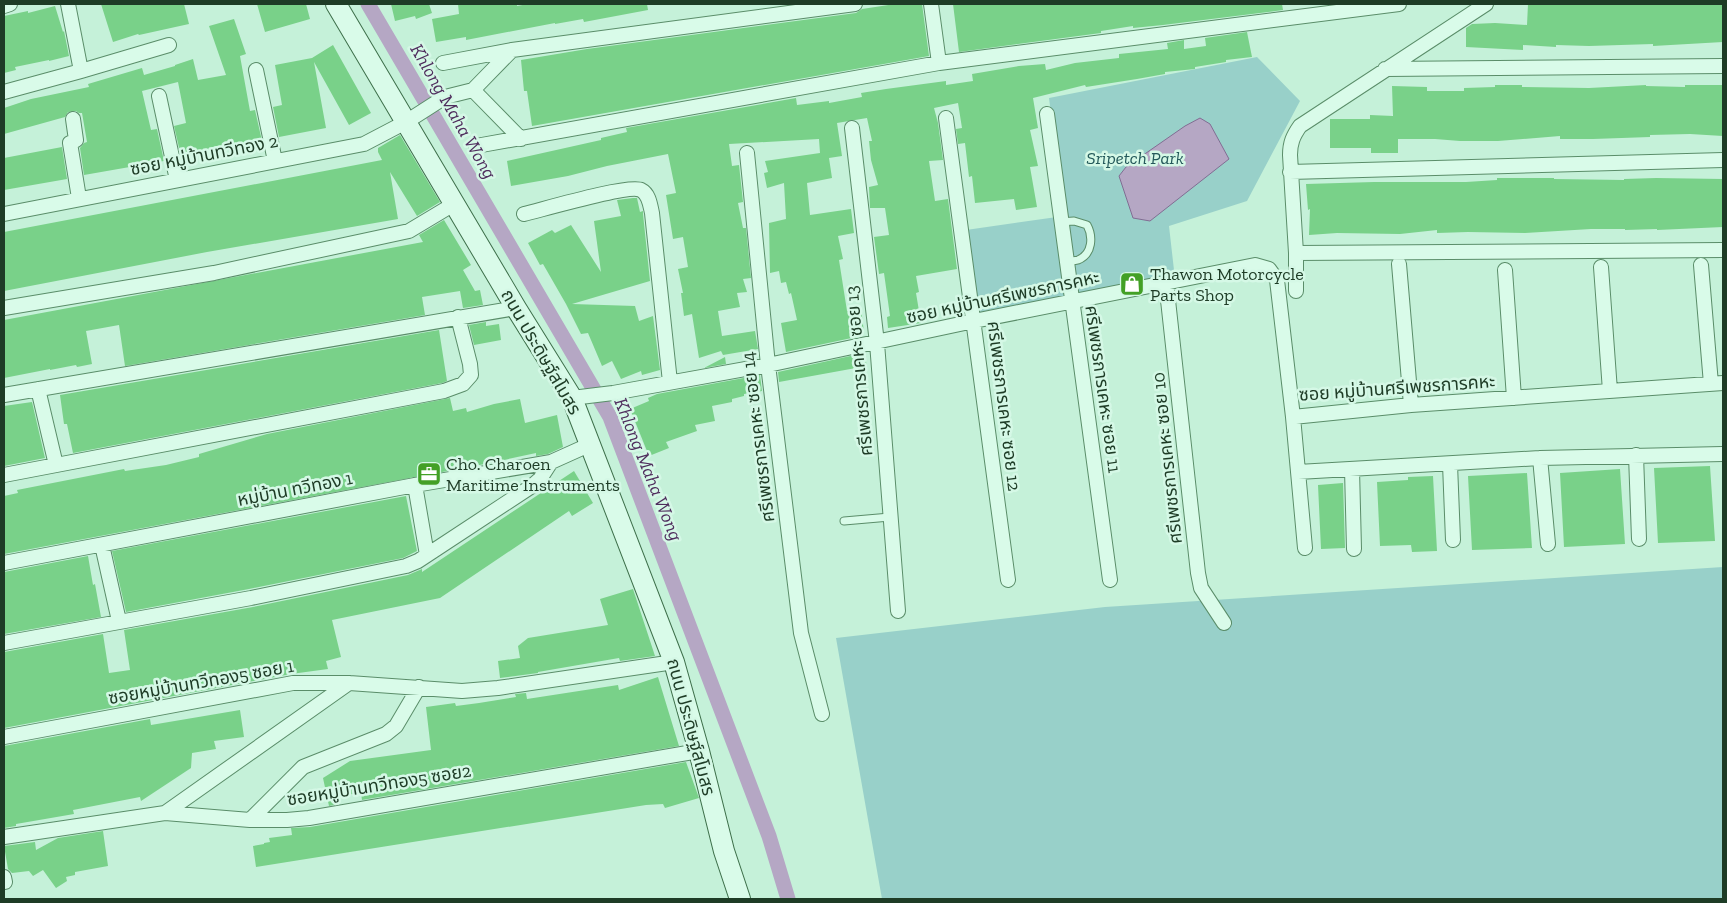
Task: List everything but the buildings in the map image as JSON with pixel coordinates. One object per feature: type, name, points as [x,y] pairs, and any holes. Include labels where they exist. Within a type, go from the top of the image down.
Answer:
[{"type":"street","points":[[4,6],[10,4]]},
{"type":"street","points":[[68,4],[81,71]]},
{"type":"street","name":"ถนน ประดิษฐ์สโมสร","points":[[336,4],[410,119],[454,204],[572,398],[674,662],[724,851],[740,899]]},
{"type":"street","points":[[443,63],[512,50],[855,4]]},
{"type":"street","points":[[931,4],[939,63]]},
{"type":"street","points":[[476,146],[939,63],[1399,4]]},
{"type":"street","points":[[1296,291],[1296,254],[1290,172],[1290,144],[1292,136],[1300,126],[1486,4]]},
{"type":"street","points":[[4,92],[169,45]]},
{"type":"street","points":[[512,50],[474,90],[520,139]]},
{"type":"street","points":[[1385,69],[1723,66]]},
{"type":"street","points":[[256,70],[274,161]]},
{"type":"street","name":"ซอย หมู่บ้านทวีทอง 2","points":[[4,214],[364,144],[445,97],[474,90]]},
{"type":"street","points":[[159,96],[177,180]]},
{"type":"street","name":"ศรีเพชรการเคหะ ซอย 11","points":[[1047,114],[1060,222],[1110,580]]},
{"type":"street","name":"ศรีเพชรการเคหะ ซอย 12","points":[[946,118],[1008,580]]},
{"type":"street","points":[[73,119],[76,140],[70,143],[79,198]]},
{"type":"street","name":"ศรีเพชรการเคหะ ซอย 13","points":[[852,128],[876,343],[898,611]]},
{"type":"street","name":"ศรีเพชรการเคหะ ซอย 14","points":[[747,153],[768,365],[800,633],[822,714]]},
{"type":"street","points":[[1290,172],[1723,160]]},
{"type":"street","points":[[524,214],[616,191],[636,188],[648,197],[652,213],[670,382]]},
{"type":"street","points":[[4,308],[214,272],[409,231],[454,204]]},
{"type":"street","points":[[1296,254],[1723,250]]},
{"type":"street","points":[[1399,264],[1411,405]]},
{"type":"street","name":"ซอย หมู่บ้านศรีเพชรการคหะ","points":[[572,398],[613,393],[768,365],[974,321],[1255,265],[1269,269],[1277,280],[1293,417],[1411,405],[1717,384]]},
{"type":"street","points":[[1701,265],[1717,384]]},
{"type":"street","points":[[1601,267],[1610,391]]},
{"type":"street","points":[[1505,270],[1514,398]]},
{"type":"street","name":"ศรีเพชรการเคหะ ซอย 10","points":[[1166,282],[1198,573],[1201,588],[1224,623]]},
{"type":"street","points":[[4,395],[516,308]]},
{"type":"street","points":[[4,475],[444,391],[463,384],[471,375],[458,317]]},
{"type":"street","points":[[38,389],[56,465]]},
{"type":"street","points":[[1293,417],[1305,548]]},
{"type":"street","name":"หมู่บ้าน ทวีทอง 1","points":[[4,563],[415,485],[551,462],[590,444]]},
{"type":"street","points":[[1298,472],[1540,458],[1723,454]]},
{"type":"street","points":[[1636,455],[1639,539]]},
{"type":"street","points":[[1540,458],[1548,544]]},
{"type":"street","points":[[4,643],[251,598],[406,566],[418,561],[532,486],[540,479],[551,462]]},
{"type":"street","points":[[1450,464],[1453,540]]},
{"type":"street","points":[[1352,469],[1354,549]]},
{"type":"street","points":[[415,485],[427,555]]},
{"type":"street","points":[[102,545],[119,621]]},
{"type":"street","name":"ซอยหมู่บ้านทวีทอง5 ซอย 1","points":[[4,738],[292,683],[349,682],[462,691],[498,688],[674,662]]},
{"type":"street","points":[[165,812],[349,682]]},
{"type":"street","points":[[250,820],[303,767],[386,734],[396,726],[406,712],[419,687]]},
{"type":"street","name":"ซอยหมู่บ้านทวีทอง5 ซอย2","points":[[4,837],[165,812],[250,820],[309,818],[699,751]]},
{"type":"lane","points":[[1060,222],[1081,222],[1087,225],[1092,238],[1086,255],[1078,260],[1066,261]]},
{"type":"lane","points":[[844,521],[890,517]]},
{"type":"green space","name":"Sripetch Park","points":[[1257,57],[1300,101],[1247,201],[1169,226],[1175,279],[976,321],[966,230],[1064,216],[1049,98]]},
{"type":"green space","points":[[1723,567],[1723,899],[882,899],[836,638],[1105,607]]},
{"type":"shaded area","points":[[1200,118],[1210,124],[1229,159],[1150,221],[1133,218],[1119,176],[1126,167],[1185,126]]},
{"type":"waterway","name":"Khlong Maha Wong","points":[[368,4],[610,417],[769,836],[788,899]]},
{"type":"place","name":"Thawon Motorcycle Parts Shop","points":[[1132,284]]},
{"type":"place","name":"Cho. Charoen Maritime Instruments","points":[[429,474]]}]
